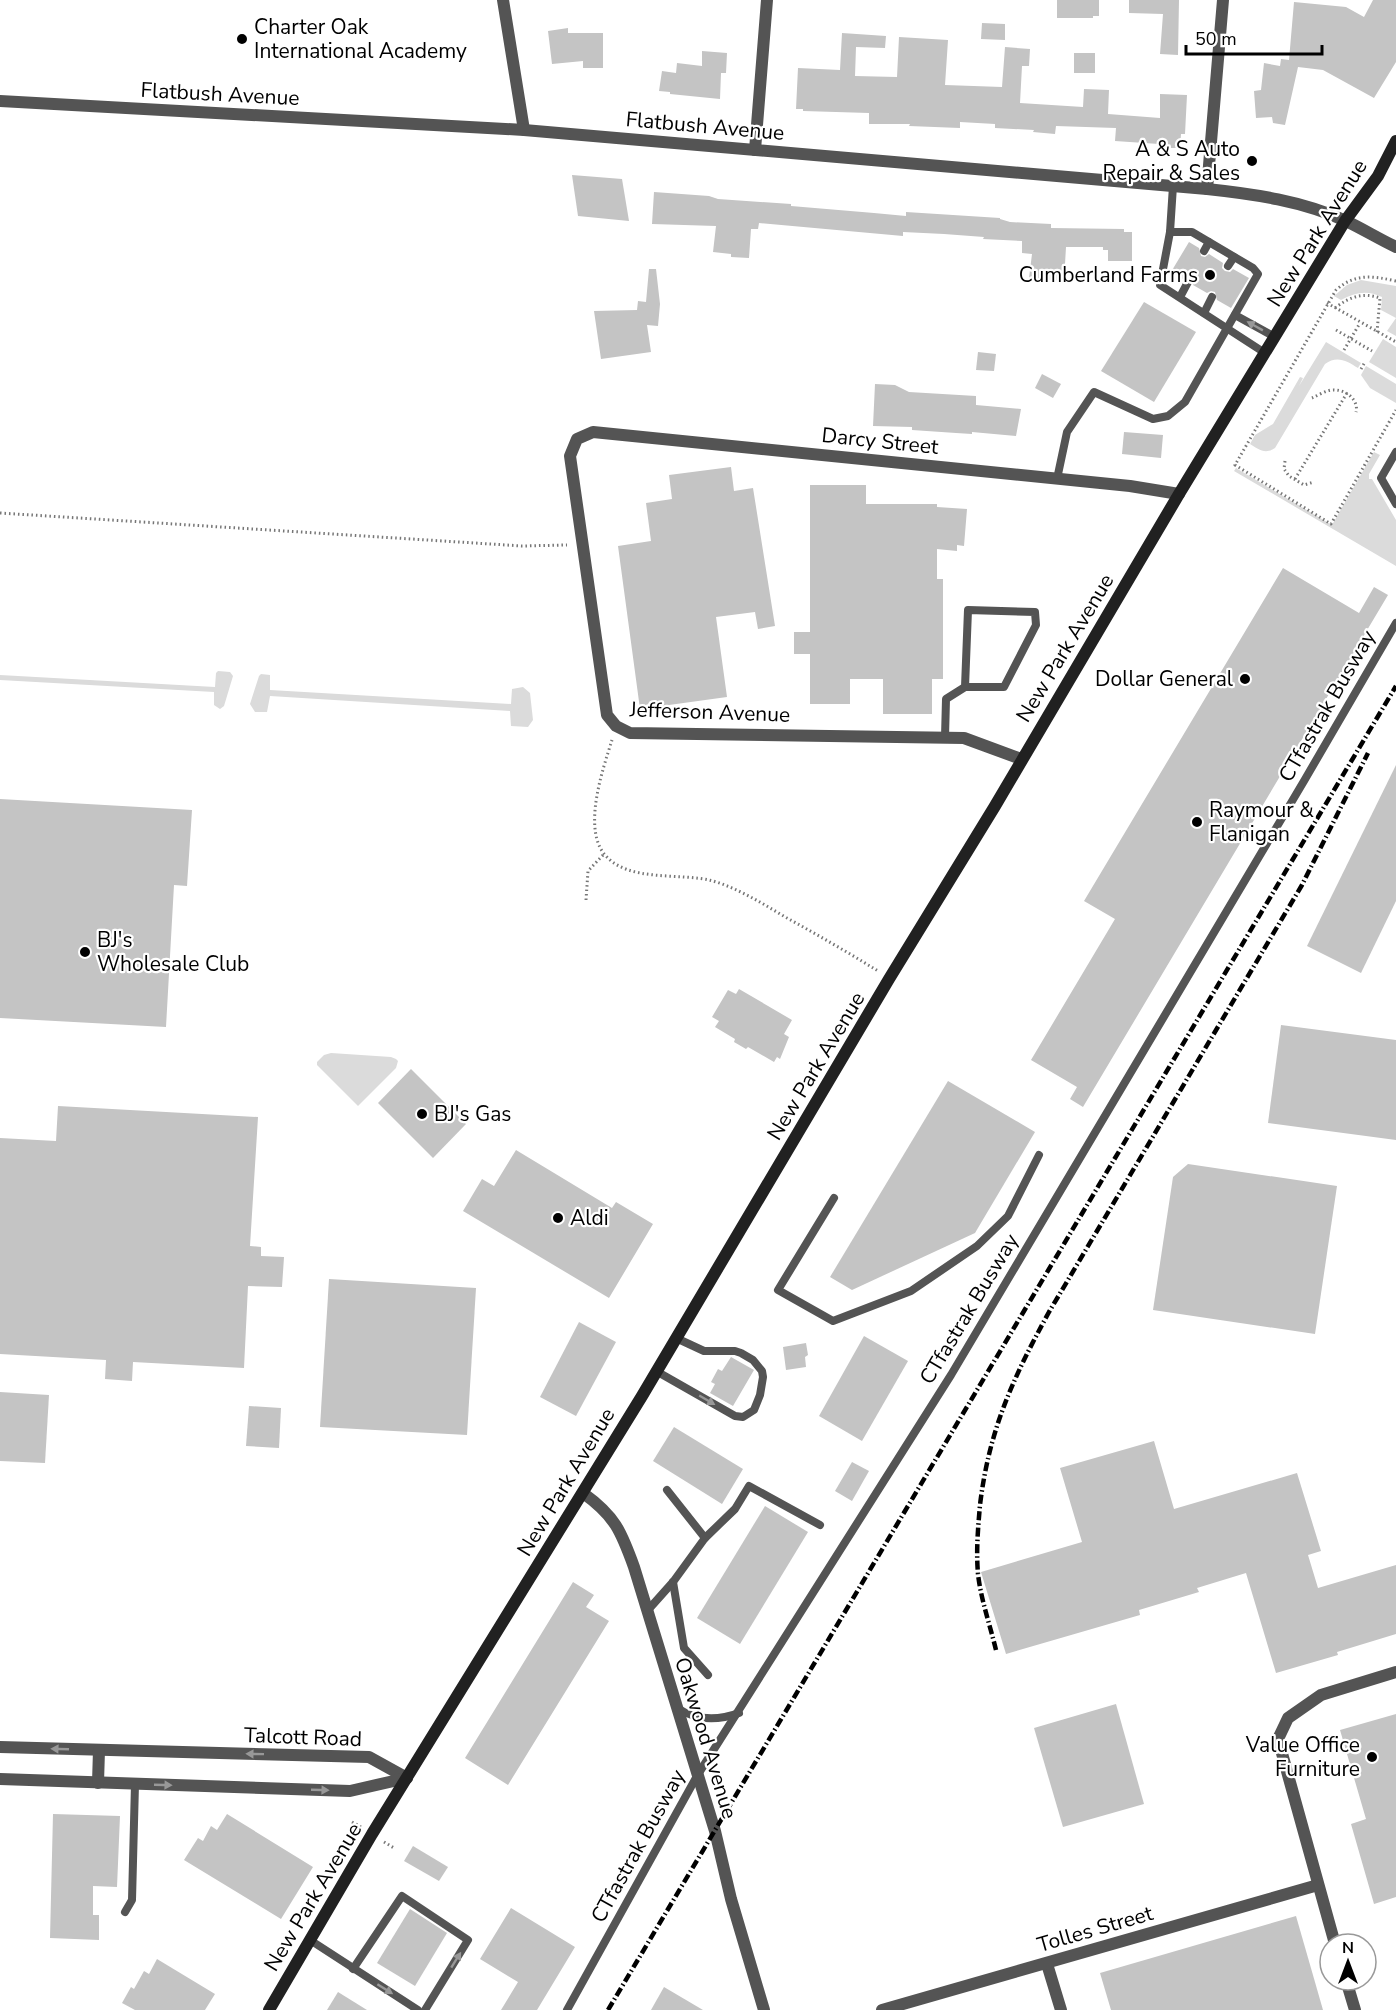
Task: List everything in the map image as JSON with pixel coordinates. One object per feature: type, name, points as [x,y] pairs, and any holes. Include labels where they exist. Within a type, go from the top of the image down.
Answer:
[{"type":"main road","name":"New Park Avenue","points":[[268,2010],[407,1778],[583,1493],[995,806],[1179,494],[1345,221],[1378,176],[1396,141]]},
{"type":"street","points":[[503,0],[524,130]]},
{"type":"street","points":[[755,150],[767,0]]},
{"type":"street","points":[[1207,189],[1223,0]]},
{"type":"street","name":"Flatbush Avenue","points":[[0,101],[524,130],[1207,189],[1248,194],[1299,205],[1345,221],[1396,247]]},
{"type":"street","name":"Darcy Street","points":[[577,439],[593,432],[1130,486],[1179,494]]},
{"type":"street","name":"Jefferson Avenue","points":[[577,439],[570,456],[607,715],[616,726],[630,733],[964,738],[1021,759]]},
{"type":"street","name":"Oakwood Avenue","points":[[583,1493],[601,1506],[613,1520],[634,1567],[764,2010]]},
{"type":"street","points":[[1332,1932],[1278,1740],[1288,1718],[1321,1695],[1396,1672]]},
{"type":"street","name":"Talcott Road","points":[[0,1747],[369,1757],[407,1778]]},
{"type":"street","points":[[98,1783],[99,1750]]},
{"type":"street","points":[[0,1779],[350,1791],[407,1778]]},
{"type":"street","name":"Tolles Street","points":[[882,2010],[1318,1885]]},
{"type":"street","points":[[1047,1964],[1061,2010]]},
{"type":"street","points":[[1350,1992],[1355,2010]]},
{"type":"lane","points":[[1173,186],[1170,232],[1160,285],[1265,353]]},
{"type":"lane","points":[[1058,479],[1061,453],[1067,432],[1094,392],[1153,419],[1168,416],[1185,402],[1258,274],[1253,268],[1192,232],[1170,232]]},
{"type":"lane","points":[[1204,252],[1209,242]]},
{"type":"lane","points":[[1228,266],[1234,257]]},
{"type":"lane","points":[[1180,297],[1188,282]]},
{"type":"lane","points":[[1204,313],[1212,297]]},
{"type":"lane","points":[[1235,315],[1275,337]]},
{"type":"lane","points":[[1396,452],[1382,478],[1396,504]]},
{"type":"lane","points":[[945,737],[946,699],[965,687],[1004,687],[1036,625],[1035,612],[968,610],[965,687]]},
{"type":"lane","name":"CTfastrak Busway","points":[[567,2010],[697,1776],[951,1375],[1396,623]]},
{"type":"lane","points":[[834,1198],[778,1290],[833,1321],[911,1291],[977,1246],[1008,1216],[1039,1155]]},
{"type":"lane","points":[[656,1371],[735,1416],[743,1417],[754,1410],[760,1395],[763,1377],[762,1371],[753,1360],[735,1351],[704,1351],[676,1338]]},
{"type":"lane","points":[[648,1610],[673,1582],[705,1538],[735,1509],[749,1486],[820,1525]]},
{"type":"lane","points":[[666,1490],[705,1538]]},
{"type":"lane","points":[[673,1582],[684,1648],[708,1675]]},
{"type":"lane","points":[[677,1708],[694,1716],[714,1719],[726,1718],[739,1713]]},
{"type":"lane","points":[[125,1912],[132,1900],[135,1784]]},
{"type":"lane","points":[[352,1969],[402,1896],[468,1940],[425,2010]]},
{"type":"lane","points":[[309,1941],[418,2010]]},
{"type":"path","points":[[1396,281],[1369,276],[1354,278],[1336,290],[1235,465],[1331,524],[1396,410]]},
{"type":"path","points":[[1335,308],[1356,296],[1369,295],[1380,298],[1377,332]]},
{"type":"path","points":[[1327,303],[1396,342]]},
{"type":"path","points":[[1344,350],[1360,322]]},
{"type":"path","points":[[1336,330],[1372,351]]},
{"type":"path","points":[[1361,369],[1365,362]]},
{"type":"path","points":[[1312,398],[1331,390],[1339,390],[1357,404],[1356,412]]},
{"type":"path","points":[[1295,479],[1347,394]]},
{"type":"path","points":[[1375,447],[1384,452]]},
{"type":"path","points":[[1285,461],[1286,472],[1295,479],[1304,484],[1314,482]]},
{"type":"path","points":[[0,513],[522,546],[583,545]]},
{"type":"path","points":[[616,726],[597,792],[594,822],[596,838],[604,854],[620,867],[639,873],[695,877],[737,889],[890,979]]},
{"type":"path","points":[[586,900],[588,870],[604,854]]},
{"type":"shaded area","points":[[1361,280],[1396,286],[1396,318],[1381,310],[1382,297],[1372,293],[1351,295],[1341,300],[1334,296],[1347,285]]},
{"type":"shaded area","points":[[1396,318],[1396,336],[1387,331]]},
{"type":"shaded area","points":[[1383,339],[1396,347],[1396,378],[1369,362]]},
{"type":"shaded area","points":[[1326,342],[1361,363],[1358,368],[1338,359],[1329,361],[1325,364],[1275,448],[1265,451],[1250,444],[1255,435],[1273,424],[1300,377],[1303,378],[1299,386]]},
{"type":"shaded area","points":[[1366,366],[1396,384],[1396,403],[1370,388],[1361,375]]},
{"type":"shaded area","points":[[1374,452],[1380,455],[1369,474],[1369,479],[1372,479],[1396,520],[1396,566],[1234,471],[1236,468],[1332,525]]},
{"type":"shaded area","points":[[218,671],[230,672],[233,676],[224,706],[220,709],[214,705],[214,692],[0,680],[0,675],[215,687]]},
{"type":"shaded area","points":[[261,674],[270,675],[270,690],[511,704],[512,689],[523,687],[530,693],[533,720],[528,727],[511,726],[510,711],[270,696],[267,712],[255,712],[250,704]]},
{"type":"shaded area","points":[[331,1053],[391,1057],[398,1061],[396,1068],[358,1106],[317,1065],[324,1055]]},
{"type":"building","points":[[1057,0],[1099,0],[1099,16],[1057,18]]},
{"type":"building","points":[[1129,0],[1179,0],[1178,55],[1160,54],[1163,14],[1129,13]]},
{"type":"building","points":[[1373,0],[1396,0],[1396,62],[1374,98],[1323,70],[1298,67],[1285,125],[1273,123],[1272,117],[1256,118],[1254,91],[1261,90],[1264,63],[1280,66],[1281,59],[1289,60],[1294,2],[1346,7],[1364,17]]},
{"type":"building","points":[[982,23],[1005,24],[1005,40],[981,39]]},
{"type":"building","points":[[568,28],[568,33],[603,33],[603,68],[583,68],[583,61],[552,64],[548,31]]},
{"type":"building","points":[[842,33],[886,36],[885,48],[856,47],[855,76],[897,77],[899,37],[948,40],[945,85],[1002,87],[1005,47],[1030,49],[1029,66],[1022,66],[1020,103],[1083,107],[1084,89],[1109,90],[1108,114],[1160,118],[1160,94],[1187,95],[1185,134],[1181,134],[1180,148],[1159,148],[1159,144],[1115,141],[1116,128],[1056,126],[1055,134],[1033,132],[1034,130],[995,128],[995,124],[960,122],[960,128],[909,126],[910,124],[869,124],[869,113],[796,109],[798,68],[840,70]]},
{"type":"building","points":[[702,51],[727,53],[726,73],[721,73],[720,99],[659,91],[662,71],[676,73],[677,63],[702,66]]},
{"type":"building","points":[[1074,53],[1095,53],[1095,73],[1074,73]]},
{"type":"building","points":[[572,175],[622,179],[629,221],[578,216]]},
{"type":"building","points":[[654,192],[906,216],[906,212],[1000,218],[1010,222],[1051,224],[1051,228],[1124,229],[1124,232],[1132,232],[1132,261],[1108,261],[1108,250],[1103,250],[1103,247],[1066,247],[1064,281],[1029,278],[1032,254],[1022,253],[1022,241],[903,232],[903,236],[759,223],[758,229],[751,229],[749,258],[731,257],[731,254],[713,252],[716,226],[652,224]]},
{"type":"building","points":[[1189,242],[1199,248],[1201,256],[1205,257],[1209,254],[1223,263],[1222,268],[1225,271],[1230,272],[1233,269],[1249,278],[1231,308],[1217,300],[1215,292],[1207,293],[1193,285],[1194,281],[1191,277],[1187,276],[1183,279],[1171,272]]},
{"type":"building","points":[[649,269],[656,269],[660,304],[658,326],[647,325],[651,352],[601,359],[594,311],[637,310],[638,301],[646,302]]},
{"type":"building","points":[[1144,302],[1196,332],[1154,402],[1101,371]]},
{"type":"building","points":[[978,352],[996,354],[994,371],[976,370]]},
{"type":"building","points":[[1042,374],[1061,384],[1053,398],[1035,388]]},
{"type":"building","points":[[875,384],[895,385],[909,392],[976,396],[976,405],[1021,409],[1016,436],[873,426]]},
{"type":"building","points":[[1124,432],[1163,435],[1161,458],[1122,454]]},
{"type":"building","points":[[731,467],[734,491],[753,488],[775,626],[758,629],[755,612],[716,617],[727,697],[640,709],[618,546],[651,541],[646,503],[672,499],[669,475]]},
{"type":"building","points":[[810,485],[866,485],[866,504],[937,504],[937,507],[967,509],[964,546],[957,545],[957,551],[937,549],[937,579],[943,579],[943,679],[932,679],[932,714],[883,714],[883,679],[850,679],[850,704],[810,704],[810,654],[794,654],[794,632],[810,632]]},
{"type":"building","points":[[1283,568],[1359,613],[1374,587],[1388,595],[1083,1107],[1070,1099],[1077,1087],[1031,1060],[1115,919],[1084,901]]},
{"type":"building","points":[[1396,765],[1396,901],[1361,973],[1307,946]]},
{"type":"building","name":"BJ's Wholesale Club","points":[[0,799],[192,810],[187,886],[174,885],[166,1027],[0,1018]]},
{"type":"building","points":[[739,989],[792,1020],[784,1034],[789,1037],[780,1059],[777,1057],[774,1062],[748,1047],[746,1049],[715,1027],[719,1021],[712,1017],[728,990],[736,994]]},
{"type":"building","points":[[1281,1025],[1396,1040],[1396,1140],[1268,1123]]},
{"type":"building","name":"BJ's Gas","points":[[411,1069],[466,1124],[433,1158],[378,1103]]},
{"type":"building","points":[[948,1081],[1035,1132],[975,1233],[852,1290],[830,1277]]},
{"type":"building","points":[[58,1106],[258,1117],[250,1246],[261,1247],[261,1256],[284,1257],[282,1287],[248,1286],[244,1368],[133,1362],[132,1381],[105,1379],[106,1360],[0,1354],[0,1138],[56,1141]]},
{"type":"building","name":"Aldi","points":[[516,1150],[612,1208],[616,1202],[653,1224],[609,1298],[463,1211],[482,1179],[494,1186]]},
{"type":"building","points":[[1188,1164],[1337,1186],[1315,1334],[1153,1310],[1173,1177]]},
{"type":"building","points":[[329,1279],[476,1288],[467,1435],[320,1427]]},
{"type":"building","points":[[579,1322],[616,1342],[576,1416],[540,1397]]},
{"type":"building","points":[[864,1336],[908,1361],[862,1441],[819,1416]]},
{"type":"building","points":[[806,1343],[808,1355],[805,1357],[806,1367],[786,1370],[783,1347]]},
{"type":"building","points":[[731,1357],[754,1370],[733,1406],[710,1393],[715,1384],[711,1382],[718,1369],[722,1371]]},
{"type":"building","points":[[0,1392],[49,1395],[45,1463],[0,1461]]},
{"type":"building","points":[[249,1406],[281,1408],[279,1448],[246,1446]]},
{"type":"building","points":[[674,1427],[743,1469],[722,1504],[653,1461]]},
{"type":"building","points":[[1154,1441],[1174,1509],[1297,1473],[1321,1551],[1308,1555],[1318,1588],[1396,1565],[1396,1634],[1337,1652],[1338,1655],[1276,1673],[1246,1573],[1197,1588],[1199,1592],[1139,1610],[1140,1615],[1006,1654],[981,1572],[1082,1542],[1060,1468]]},
{"type":"building","points":[[852,1462],[869,1471],[852,1501],[835,1491]]},
{"type":"building","points":[[765,1506],[808,1532],[740,1644],[697,1618]]},
{"type":"building","points":[[573,1582],[594,1595],[586,1607],[609,1621],[508,1785],[465,1758]]},
{"type":"building","points":[[1116,1704],[1144,1804],[1063,1827],[1034,1728]]},
{"type":"building","points":[[1396,1714],[1396,1897],[1374,1904],[1351,1824],[1366,1819],[1340,1730]]},
{"type":"building","points":[[53,1814],[120,1816],[117,1887],[93,1886],[93,1915],[99,1915],[99,1940],[50,1938]]},
{"type":"building","points":[[227,1814],[313,1867],[281,1919],[184,1860],[198,1838],[203,1841],[211,1826],[217,1830]]},
{"type":"building","points":[[413,1846],[448,1867],[439,1881],[404,1861]]},
{"type":"building","points":[[511,1908],[575,1947],[537,2010],[501,2010],[518,1982],[480,1959]]},
{"type":"building","points":[[410,1909],[447,1933],[415,1986],[377,1963]]},
{"type":"building","points":[[1296,1916],[1323,2010],[1111,2010],[1100,1973]]},
{"type":"building","points":[[157,1959],[215,1994],[205,2010],[135,2010],[122,2003],[131,1987],[134,1989],[144,1971],[149,1974]]},
{"type":"building","points":[[664,1987],[703,2010],[651,2010]]},
{"type":"building","points":[[338,1992],[367,2010],[327,2010]]},
{"type":"railway","points":[[608,2010],[1396,686]]},
{"type":"railway","points":[[996,1650],[979,1584],[977,1557],[984,1478],[1004,1405],[1024,1359],[1049,1312],[1302,885],[1368,753]]},
{"type":"place","name":"Charter Oak International Academy","points":[[242,39]]},
{"type":"place","name":"A & S Auto Repair & Sales","points":[[1252,161]]},
{"type":"place","name":"Cumberland Farms","points":[[1210,275]]},
{"type":"place","name":"Dollar General","points":[[1245,679]]},
{"type":"place","name":"Raymour & Flanigan","points":[[1197,822]]},
{"type":"place","name":"BJ's Wholesale Club","points":[[85,952]]},
{"type":"place","name":"BJ's Gas","points":[[422,1114]]},
{"type":"place","name":"Aldi","points":[[558,1218]]},
{"type":"place","name":"Value Office Furniture","points":[[1372,1757]]}]
